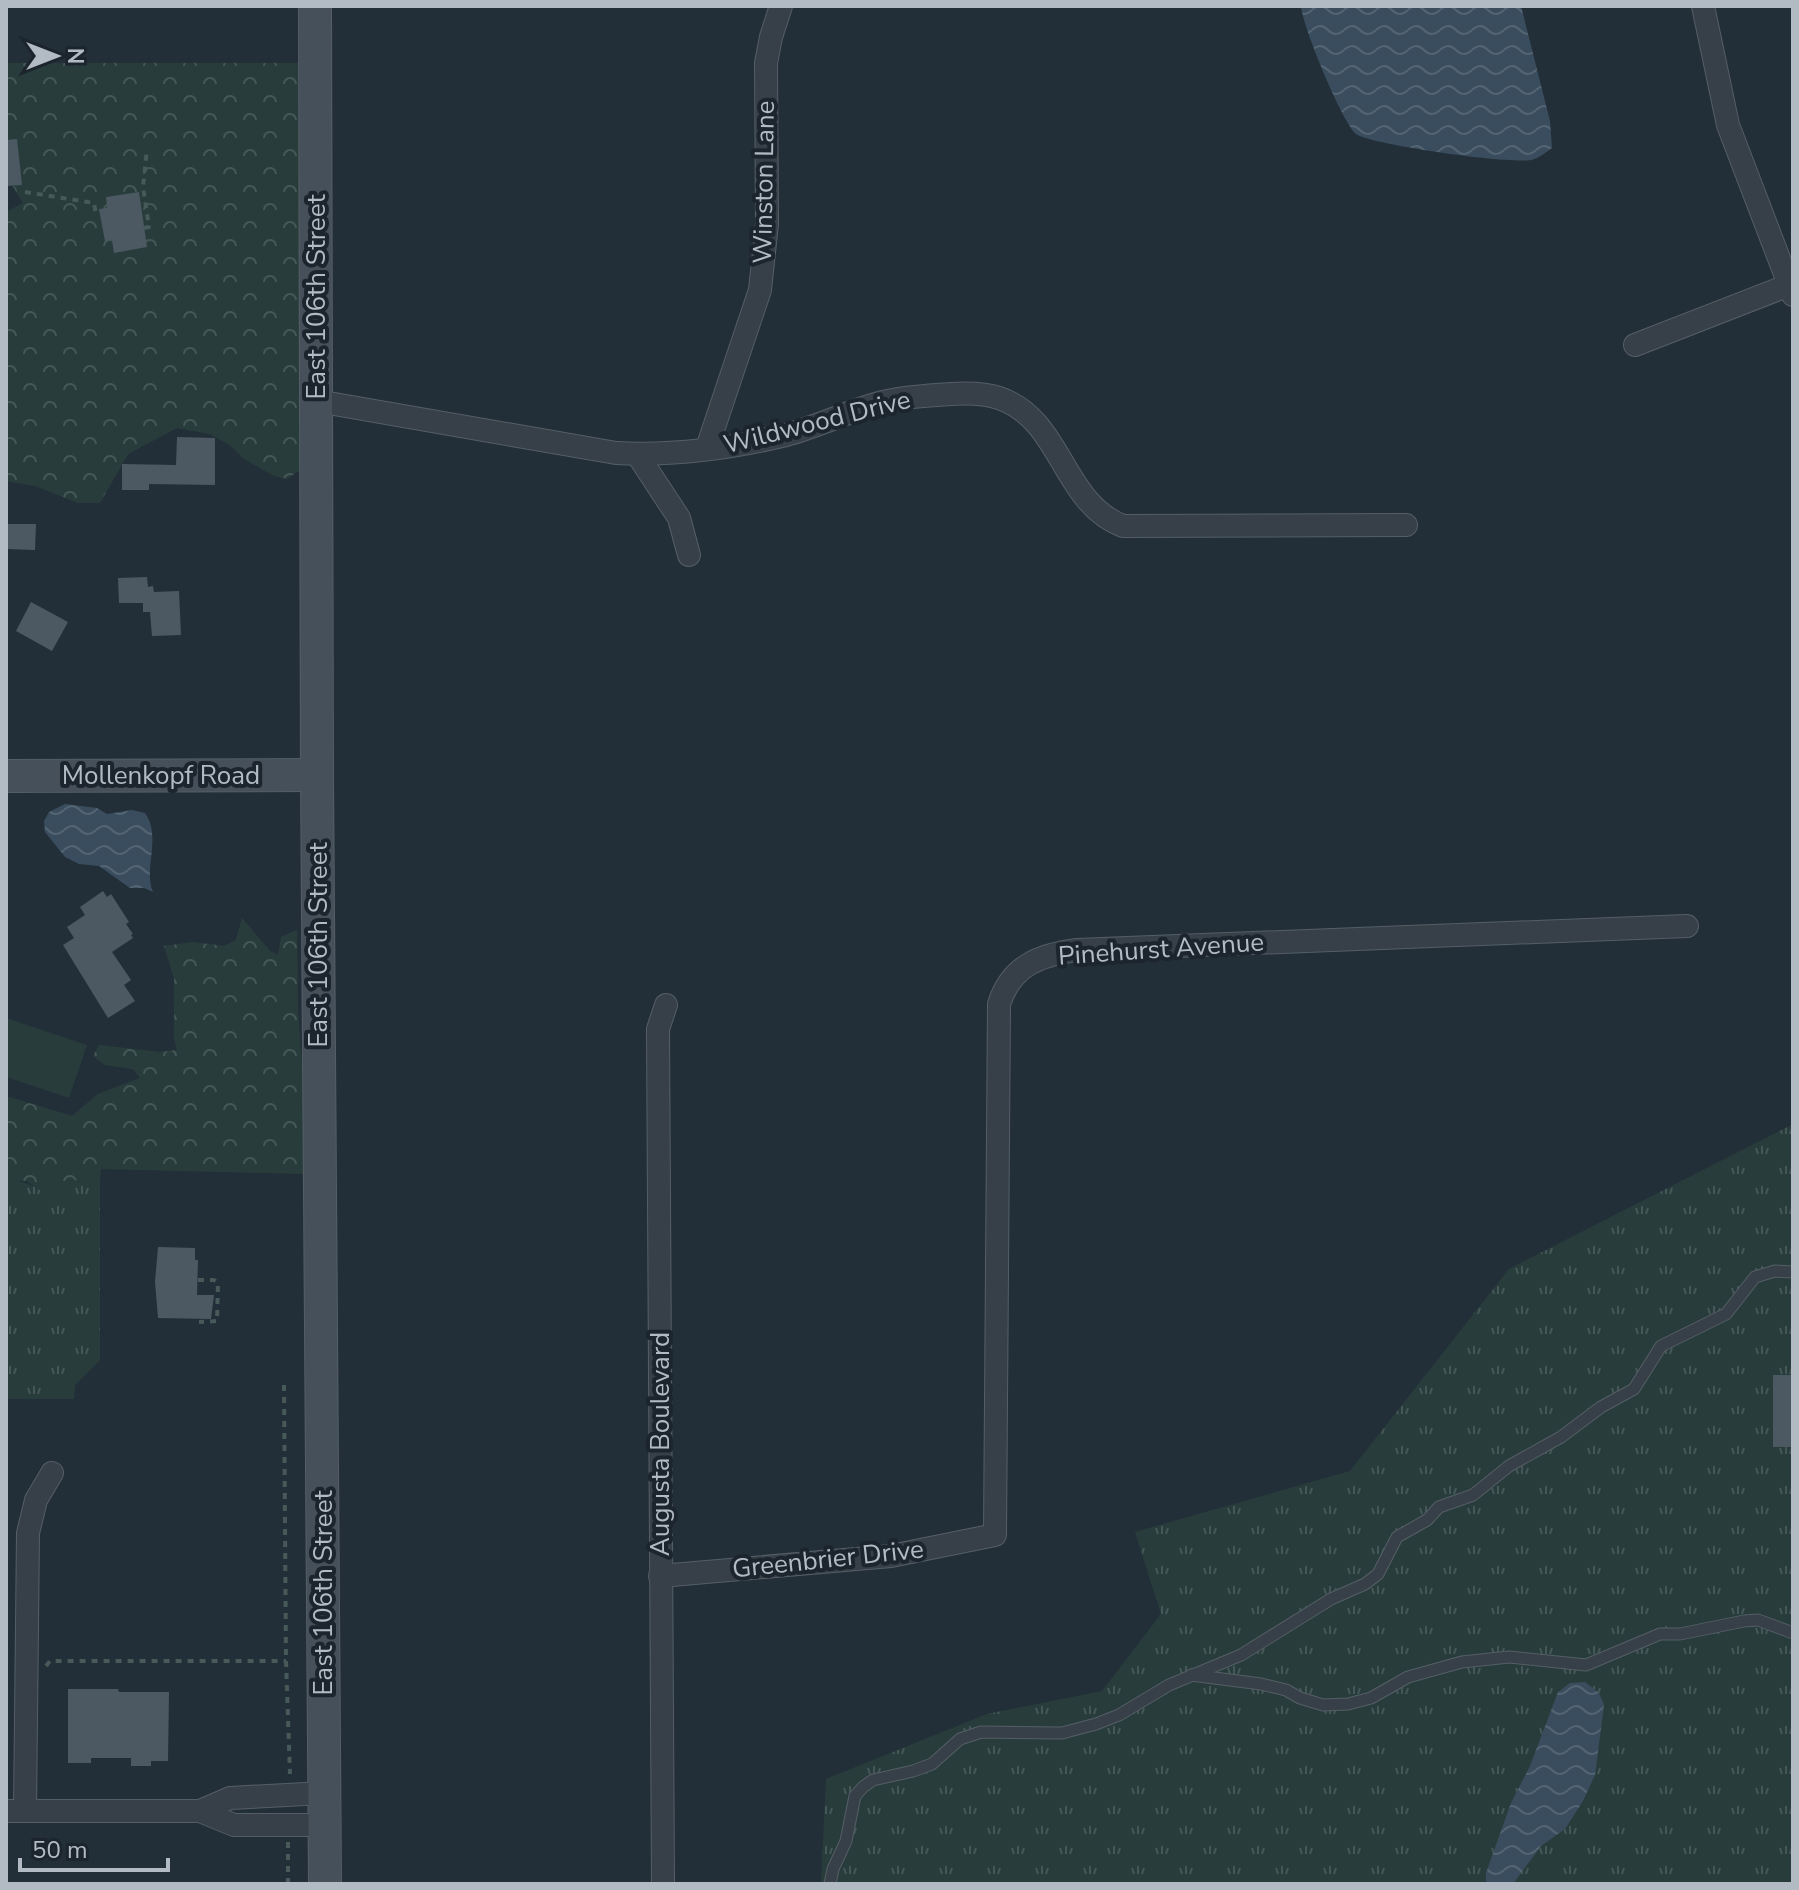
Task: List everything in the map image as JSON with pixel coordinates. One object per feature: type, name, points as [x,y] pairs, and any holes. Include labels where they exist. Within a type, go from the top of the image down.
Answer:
[{"type":"street","name":"East 106th Street","points":[[315,6],[325,1884]]},
{"type":"street","name":"Winston Lane","points":[[707,448],[760,290],[767,224],[766,63],[781,6]]},
{"type":"street","points":[[1635,345],[1791,290],[1728,125],[1703,6]]},
{"type":"street","name":"Wildwood Drive","points":[[317,401],[616,453],[637,454],[707,448],[789,434],[886,401],[929,395],[982,394],[1007,401],[1030,415],[1041,426],[1091,505],[1111,521],[1123,526],[1406,525]]},
{"type":"street","points":[[637,454],[679,518],[689,555]]},
{"type":"street","name":"Mollenkopf Road","points":[[6,776],[317,775]]},
{"type":"street","name":"Pinehurst Avenue","points":[[995,1535],[999,1004],[1010,978],[1042,957],[1077,950],[1687,926]]},
{"type":"street","name":"Augusta Boulevard","points":[[663,1884],[658,1029],[666,1005]]},
{"type":"street","points":[[52,1473],[36,1500],[28,1533],[27,1667],[16,1811],[200,1811],[234,1825],[324,1825]]},
{"type":"street","name":"Greenbrier Drive","points":[[660,1576],[891,1556],[995,1535]]},
{"type":"street","points":[[200,1811],[230,1798],[324,1793]]},
{"type":"lane","points":[[830,1884],[833,1869],[846,1841],[855,1796],[873,1780],[932,1764],[960,1739],[981,1732],[1062,1733],[1096,1724],[1119,1715],[1191,1675],[1241,1655],[1331,1599],[1365,1584],[1378,1574],[1397,1537],[1427,1520],[1439,1507],[1473,1495],[1509,1466],[1561,1437],[1601,1407],[1634,1389],[1661,1346],[1726,1314],[1755,1277],[1775,1271],[1793,1272]]},
{"type":"lane","points":[[1191,1675],[1261,1684],[1323,1705],[1348,1704],[1371,1698],[1408,1677],[1462,1662],[1509,1657],[1586,1665],[1660,1634],[1680,1634],[1744,1621],[1758,1620],[1793,1633]]},
{"type":"path","points":[[144,228],[149,227],[143,187],[147,149]]},
{"type":"path","points":[[25,192],[94,203],[96,215]]},
{"type":"path","points":[[198,1280],[218,1283],[217,1320],[214,1323],[199,1322]]},
{"type":"path","points":[[284,1385],[289,1795]]},
{"type":"path","points":[[27,1667],[45,1667],[50,1661],[286,1661]]},
{"type":"path","points":[[288,1825],[288,1884]]},
{"type":"green space","points":[[6,63],[300,63],[303,468],[287,479],[274,476],[210,434],[177,428],[128,454],[100,503],[78,503],[35,486],[6,481],[6,212],[23,203],[6,175]]},
{"type":"green space","points":[[242,918],[270,951],[278,955],[281,937],[297,930],[298,1011],[310,1174],[101,1169],[100,1178],[62,1181],[40,1190],[26,1181],[6,1176],[6,1096],[72,1116],[98,1094],[140,1078],[133,1069],[105,1065],[93,1056],[99,1045],[160,1052],[177,1050],[174,1039],[174,978],[164,946],[193,942],[224,946],[236,940]]},
{"type":"green space","points":[[6,1018],[87,1045],[69,1098],[6,1077]]},
{"type":"green space","points":[[1793,1124],[1793,1884],[821,1884],[826,1779],[987,1714],[1102,1691],[1161,1614],[1135,1532],[1350,1471],[1509,1269]]},
{"type":"green space","points":[[6,1176],[40,1190],[63,1181],[100,1178],[100,1360],[75,1385],[74,1399],[6,1399]]},
{"type":"water","points":[[1301,6],[1521,6],[1550,121],[1552,148],[1531,160],[1497,159],[1441,153],[1356,134],[1324,73]]},
{"type":"water","points":[[65,804],[97,808],[107,814],[132,810],[145,813],[152,832],[150,883],[153,892],[130,888],[99,866],[79,864],[65,857],[45,832],[44,821],[49,812]]},
{"type":"water","points":[[1585,1682],[1599,1693],[1604,1705],[1595,1775],[1583,1801],[1565,1829],[1541,1846],[1513,1884],[1486,1884],[1486,1873],[1511,1803],[1530,1766],[1558,1692],[1570,1683]]},
{"type":"building","points":[[17,139],[22,185],[6,186],[6,140]]},
{"type":"building","points":[[139,192],[147,247],[114,253],[112,240],[105,241],[99,209],[107,208],[106,197]]},
{"type":"building","points":[[177,437],[215,438],[215,485],[149,484],[149,490],[122,490],[122,464],[176,465]]},
{"type":"building","points":[[6,524],[36,524],[35,550],[6,549]]},
{"type":"building","points":[[147,577],[148,587],[153,586],[154,592],[179,591],[181,635],[152,636],[150,612],[143,612],[143,603],[119,603],[118,578]]},
{"type":"building","points":[[31,602],[68,622],[52,651],[16,631]]},
{"type":"building","points":[[103,891],[107,897],[111,894],[133,934],[133,938],[112,952],[131,980],[124,985],[135,1001],[108,1018],[63,945],[74,938],[67,927],[85,915],[80,907]]},
{"type":"building","points":[[158,1247],[195,1248],[195,1260],[198,1260],[197,1295],[214,1295],[211,1319],[158,1318],[155,1282]]},
{"type":"building","points":[[1773,1375],[1793,1375],[1793,1447],[1773,1447]]},
{"type":"building","points":[[68,1689],[169,1692],[168,1761],[151,1761],[151,1766],[131,1766],[131,1758],[91,1758],[91,1763],[68,1763]]}]
